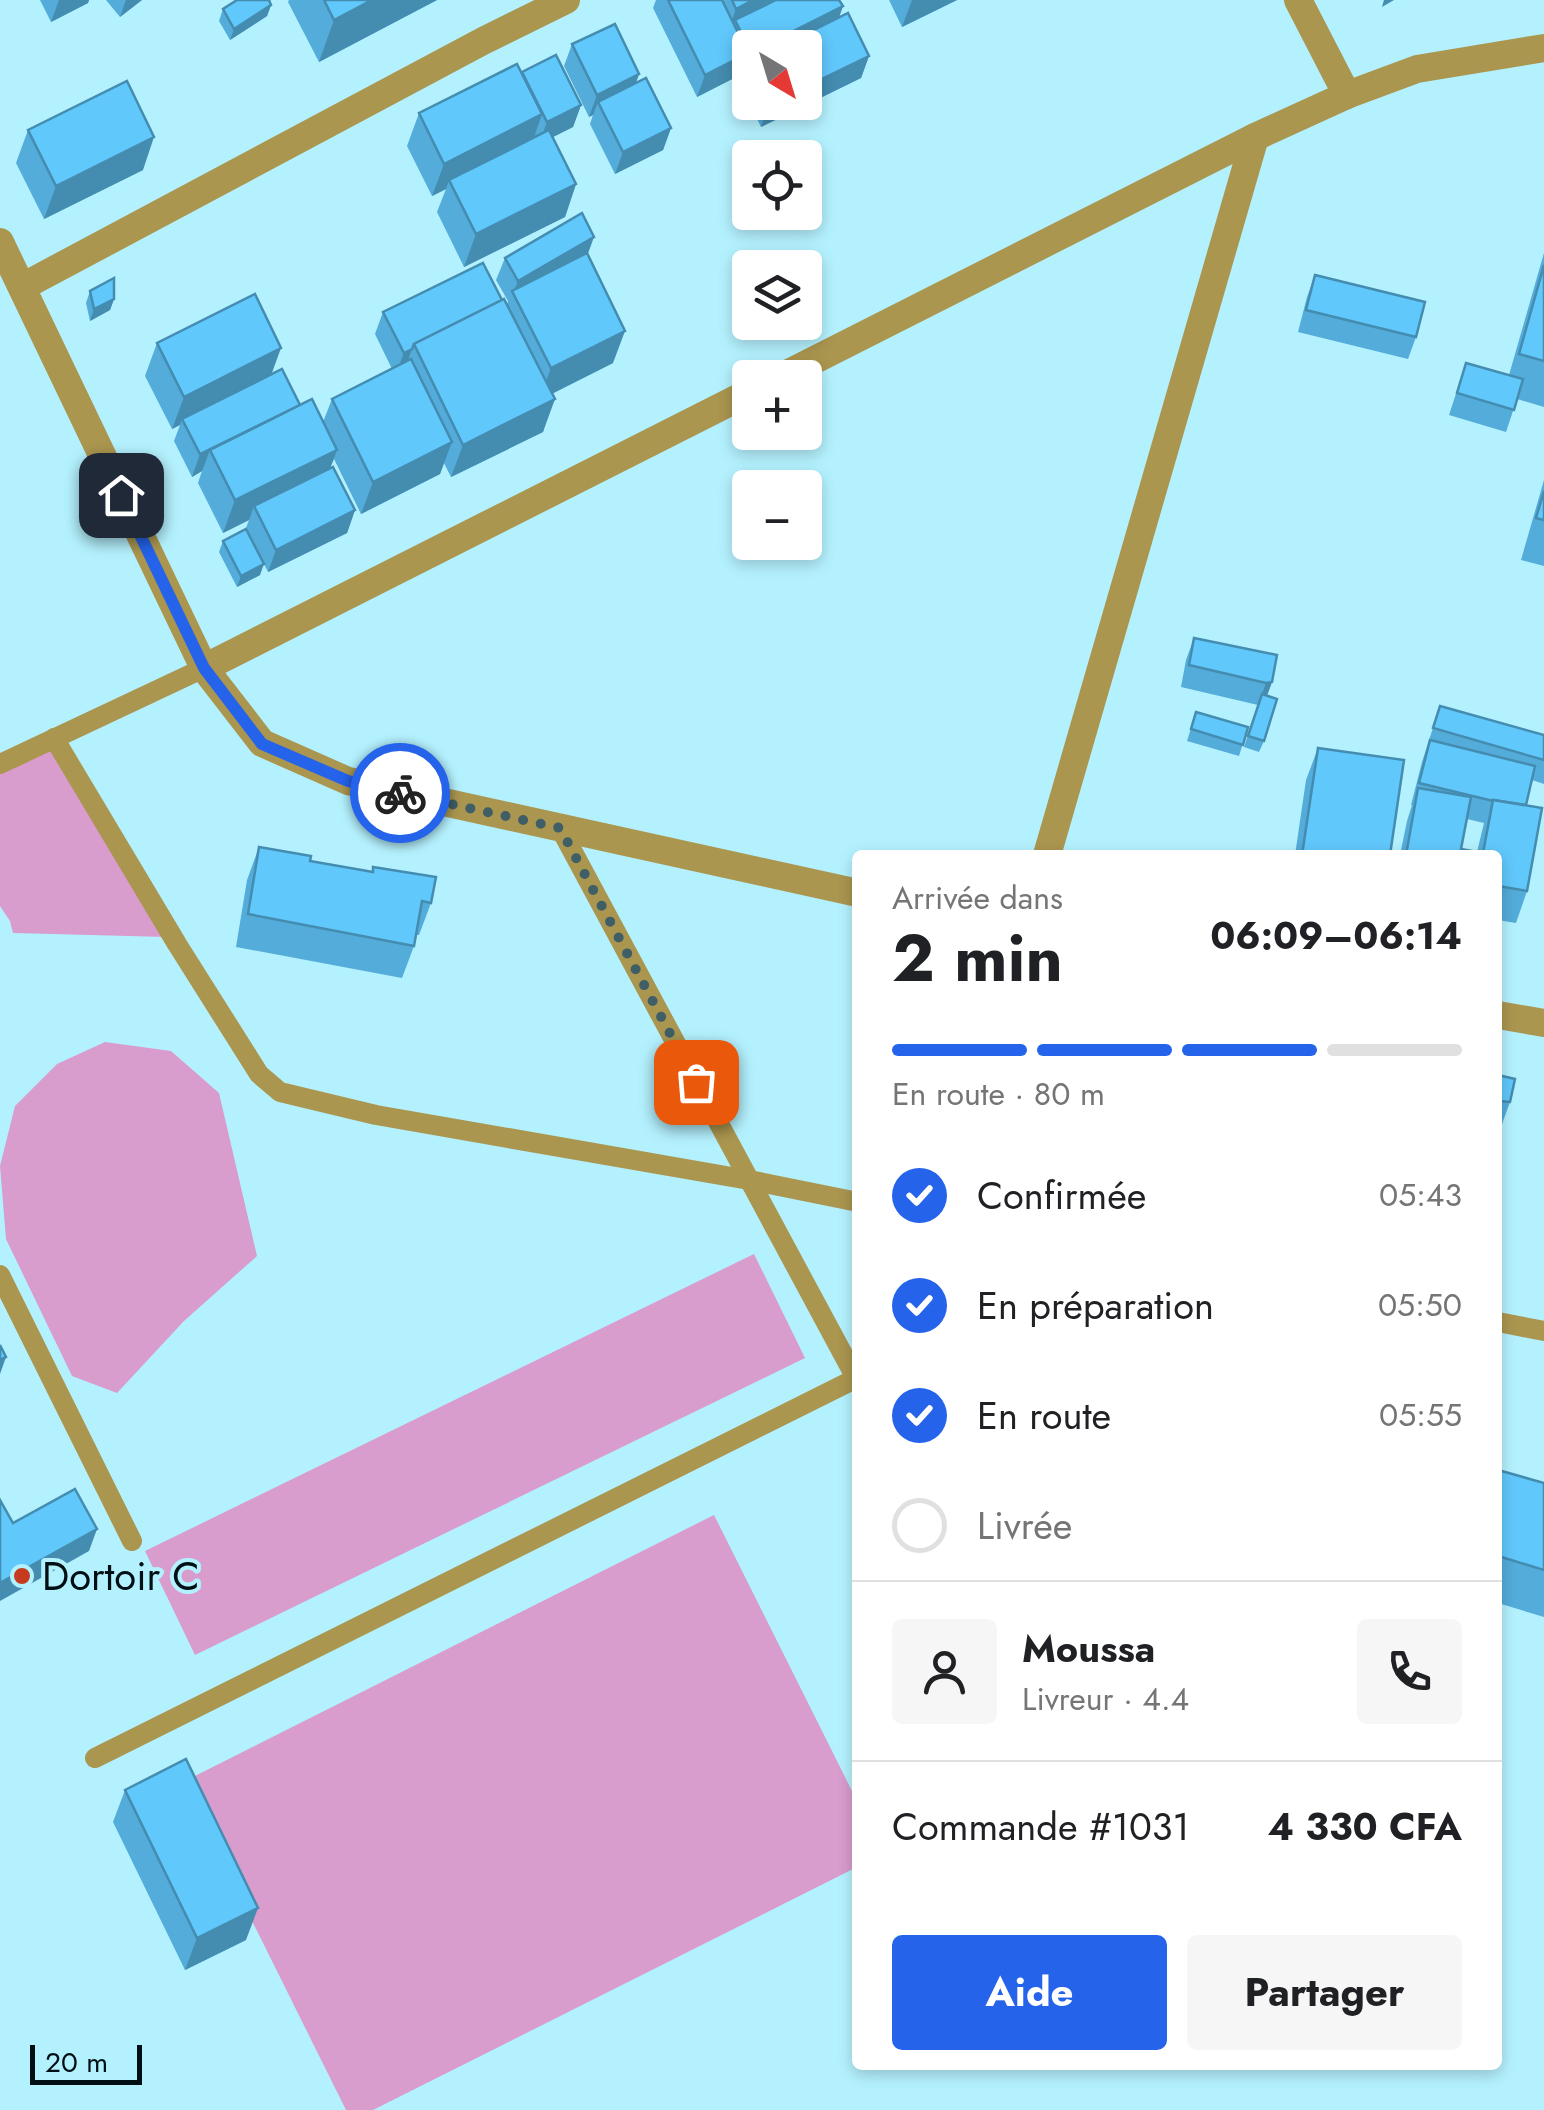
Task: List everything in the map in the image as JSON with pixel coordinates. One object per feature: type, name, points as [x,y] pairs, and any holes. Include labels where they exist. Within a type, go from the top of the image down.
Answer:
[{"type":"street","points":[[22,287],[483,40],[566,0]]},
{"type":"street","points":[[1298,0],[1347,95]]},
{"type":"street","points":[[814,360],[1255,137],[1347,95],[1417,69],[1544,48]]},
{"type":"street","points":[[1047,850],[1255,137]]},
{"type":"street","points":[[0,242],[204,668],[262,744],[348,781],[852,892]]},
{"type":"street","points":[[204,668],[732,401]]},
{"type":"street","points":[[1502,1016],[1543,1021]]},
{"type":"lane","points":[[0,764],[204,668]]},
{"type":"lane","points":[[54,738],[176,944],[259,1074],[280,1092],[376,1115],[852,1201]]},
{"type":"lane","points":[[560,828],[852,1373]]},
{"type":"lane","points":[[0,1275],[132,1541]]},
{"type":"lane","points":[[1502,1323],[1544,1331]]},
{"type":"lane","points":[[95,1758],[852,1382]]},
{"type":"shaded area","points":[[52,745],[167,937],[13,933],[0,906],[0,771]]},
{"type":"shaded area","points":[[105,1042],[171,1051],[219,1093],[257,1256],[184,1321],[117,1393],[72,1376],[6,1239],[0,1166],[15,1106],[57,1064]]},
{"type":"shaded area","points":[[754,1254],[805,1358],[195,1655],[145,1551]]},
{"type":"shaded area","points":[[714,1515],[852,1791],[852,1870],[373,2110],[346,2110],[183,1782]]},
{"type":"building","points":[[237,0],[269,0],[271,5],[234,29],[223,9]]},
{"type":"building","points":[[324,0],[372,0],[334,20]]},
{"type":"building","points":[[668,0],[722,0],[737,30],[732,30],[732,61],[705,75]]},
{"type":"building","points":[[732,0],[753,0],[736,9]]},
{"type":"building","points":[[776,0],[839,0],[843,6],[796,30],[740,30],[735,20]]},
{"type":"building","points":[[848,13],[869,56],[822,79],[822,30],[814,30]]},
{"type":"building","points":[[615,24],[639,74],[597,95],[572,44]]},
{"type":"building","points":[[556,55],[581,105],[547,122],[522,72]]},
{"type":"building","points":[[517,64],[542,114],[444,164],[419,113]]},
{"type":"building","points":[[646,78],[671,128],[623,152],[598,102]]},
{"type":"building","points":[[127,81],[154,137],[56,186],[28,130]]},
{"type":"building","points":[[549,130],[576,184],[476,234],[449,180]]},
{"type":"building","points":[[582,213],[594,237],[518,281],[505,258]]},
{"type":"building","points":[[587,253],[625,331],[551,368],[512,291]]},
{"type":"building","points":[[483,263],[502,300],[414,344],[404,353],[383,312]]},
{"type":"building","points":[[1544,265],[1544,361],[1519,354]]},
{"type":"building","points":[[1315,275],[1425,302],[1416,337],[1306,310]]},
{"type":"building","points":[[114,278],[114,299],[94,309],[90,291]]},
{"type":"building","points":[[255,294],[281,348],[184,397],[157,343]]},
{"type":"building","points":[[504,299],[555,399],[463,445],[414,344]]},
{"type":"building","points":[[411,359],[452,442],[373,482],[332,399]]},
{"type":"building","points":[[1466,363],[1523,379],[1514,410],[1457,393]]},
{"type":"building","points":[[282,369],[300,405],[200,454],[182,419]]},
{"type":"building","points":[[312,399],[337,450],[235,500],[210,450]]},
{"type":"building","points":[[333,467],[355,510],[276,550],[254,506]]},
{"type":"building","points":[[1544,491],[1544,520],[1536,518]]},
{"type":"building","points":[[246,529],[264,564],[241,576],[223,541]]},
{"type":"building","points":[[1194,638],[1277,655],[1272,682],[1189,665]]},
{"type":"building","points":[[1262,694],[1277,699],[1264,741],[1248,736]]},
{"type":"building","points":[[1440,706],[1544,735],[1544,760],[1433,728]]},
{"type":"building","points":[[1196,712],[1248,727],[1243,745],[1191,729]]},
{"type":"building","points":[[1430,740],[1535,766],[1526,805],[1419,783]]},
{"type":"building","points":[[1318,748],[1404,760],[1391,850],[1303,850]]},
{"type":"building","points":[[1418,788],[1471,797],[1461,849],[1466,850],[1407,850]]},
{"type":"building","points":[[1493,800],[1542,808],[1527,891],[1502,887],[1502,850],[1484,850]]},
{"type":"building","points":[[259,847],[373,872],[373,867],[436,877],[431,903],[422,901],[414,946],[248,914]]},
{"type":"building","points":[[1502,1076],[1515,1079],[1510,1102],[1502,1101]]},
{"type":"building","points":[[1502,1471],[1544,1483],[1544,1570],[1502,1557]]},
{"type":"building","points":[[75,1489],[97,1529],[0,1583],[0,1500],[13,1523]]},
{"type":"building","points":[[186,1759],[258,1908],[197,1938],[125,1790]]},
{"type":"way so far","points":[[400,793],[560,828],[696,1082]]},
{"type":"place","name":"Dortoir C","points":[[22,1576]]},
{"type":"route","points":[[121,495],[204,668],[262,744],[348,781],[400,793]]}]
